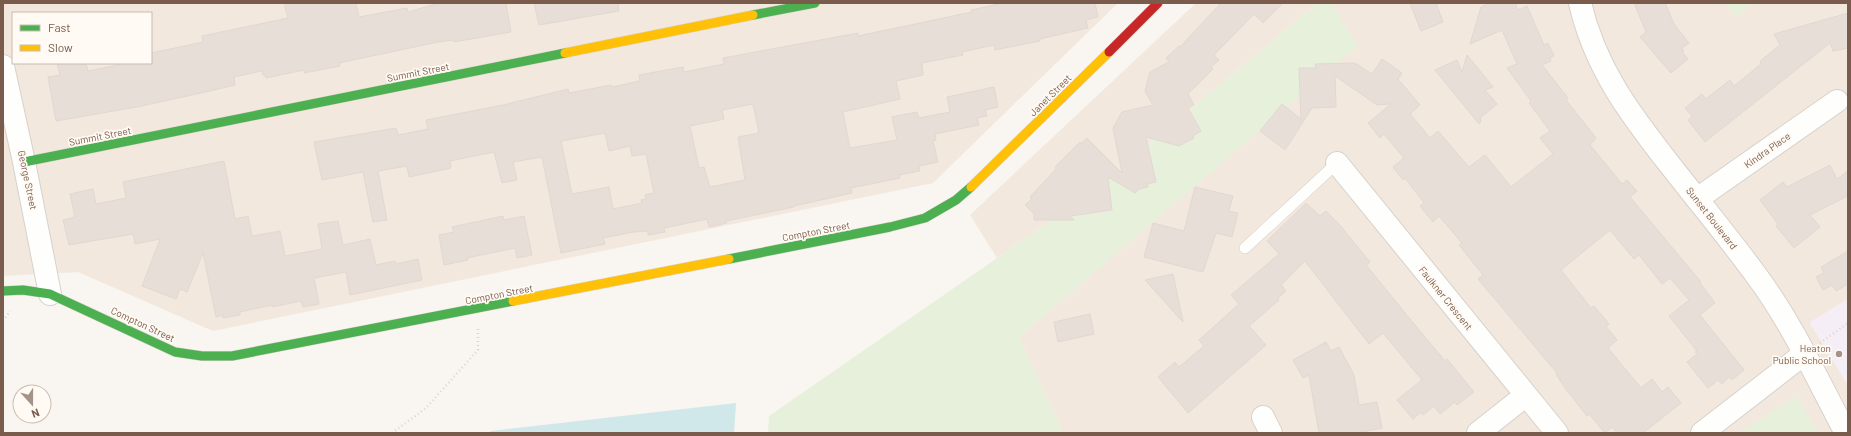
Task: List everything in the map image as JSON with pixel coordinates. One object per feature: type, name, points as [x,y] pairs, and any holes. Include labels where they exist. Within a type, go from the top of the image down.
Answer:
[{"type":"street","name":"Summit Street","points":[[24,162],[815,3]]},
{"type":"street","name":"Janet Street","points":[[956,200],[979,180],[1158,3]]},
{"type":"street","name":"Sunset Boulevard","points":[[1580,3],[1589,36],[1604,71],[1620,99],[1757,276],[1779,308],[1846,433]]},
{"type":"street","name":"George Street","points":[[3,66],[8,110],[24,162],[50,294]]},
{"type":"street","name":"Kindra Place","points":[[1697,199],[1837,101]]},
{"type":"street","name":"Faulkner Crescent","points":[[1337,163],[1525,396],[1557,433]]},
{"type":"street","name":"Compton Street","points":[[3,291],[24,290],[50,294],[175,352],[202,356],[232,356],[478,309],[890,227],[925,218],[956,200]]},
{"type":"street","points":[[1702,433],[1804,354]]},
{"type":"street","points":[[1478,433],[1525,396]]},
{"type":"lane","points":[[1245,248],[1337,163]]},
{"type":"path","points":[[392,433],[426,408],[478,350],[478,309]]},
{"type":"path","points":[[1804,354],[1848,323]]},
{"type":"shaded area","points":[[3,3],[1118,3],[933,183],[213,331],[78,272],[3,276]]},
{"type":"shaded area","points":[[1196,3],[1318,3],[1081,200],[997,258],[970,215]]},
{"type":"shaded area","points":[[1331,3],[1848,3],[1848,299],[1810,323],[1848,385],[1848,433],[1063,433],[1019,337],[1357,46]]},
{"type":"shaded area","name":"Heaton Public School","points":[[1848,299],[1848,385],[1810,322]]},
{"type":"green space","points":[[1318,3],[1331,3],[1358,46],[1019,337],[1063,433],[768,433],[769,416],[1081,200]]},
{"type":"green space","points":[[1723,3],[1751,3],[1739,17]]},
{"type":"green space","points":[[1797,396],[1818,433],[1739,433]]},
{"type":"water","points":[[736,403],[734,433],[488,433],[491,431]]},
{"type":"building","points":[[284,3],[356,3],[359,17],[407,8],[408,12],[439,3],[506,3],[511,32],[454,42],[454,40],[438,42],[339,63],[340,66],[304,73],[304,70],[266,78],[262,71],[234,77],[235,85],[137,107],[56,121],[48,77],[60,75],[57,64],[86,64],[88,71],[118,64],[152,64],[152,53],[203,42],[202,36],[288,18]]},
{"type":"building","points":[[534,3],[618,3],[619,11],[539,25]]},
{"type":"building","points":[[1003,3],[1095,3],[1098,17],[1086,20],[1088,28],[1040,39],[1040,41],[995,50],[994,45],[962,52],[963,55],[922,63],[923,75],[896,81],[900,99],[843,112],[850,148],[897,140],[892,117],[917,112],[919,118],[950,112],[947,97],[994,87],[998,107],[985,110],[987,116],[977,118],[979,125],[935,134],[936,140],[933,141],[938,162],[919,166],[920,171],[899,175],[900,178],[851,188],[852,193],[726,221],[727,223],[709,227],[707,219],[664,228],[665,232],[648,235],[648,231],[633,232],[603,238],[605,244],[561,253],[542,157],[513,162],[517,180],[502,183],[494,152],[450,161],[451,168],[409,177],[407,166],[378,171],[387,220],[373,222],[363,172],[322,180],[314,142],[396,128],[398,135],[428,129],[426,120],[503,105],[568,89],[569,93],[611,85],[612,87],[640,81],[639,75],[683,67],[684,72],[724,64],[723,58],[858,33],[858,36],[972,12],[971,10]],"holes":[[[753,104],[759,133],[738,137],[745,180],[710,187],[704,167],[699,168],[690,126],[724,119],[722,110]],[[605,133],[609,151],[630,146],[632,156],[646,154],[654,193],[645,195],[646,199],[641,200],[642,203],[613,209],[609,187],[572,194],[561,141]]]},
{"type":"building","points":[[1221,3],[1283,3],[1263,23],[1254,14],[1214,55],[1219,60],[1211,67],[1213,69],[1188,94],[1194,105],[1188,108],[1201,131],[1193,136],[1194,138],[1179,146],[1146,137],[1156,182],[1147,184],[1148,187],[1139,189],[1135,193],[1108,177],[1112,210],[1070,216],[1074,220],[1034,220],[1034,214],[1025,205],[1032,199],[1030,197],[1056,169],[1055,167],[1080,142],[1081,144],[1087,138],[1122,173],[1113,128],[1122,112],[1153,105],[1145,91],[1150,72],[1169,62],[1166,58],[1179,46],[1180,47]]},
{"type":"building","points":[[1410,3],[1436,3],[1443,22],[1421,31]]},
{"type":"building","points":[[1489,3],[1515,3],[1518,10],[1527,6],[1544,45],[1548,43],[1554,56],[1550,58],[1551,61],[1542,65],[1568,98],[1566,100],[1596,138],[1590,145],[1622,184],[1627,180],[1637,191],[1630,197],[1701,282],[1700,283],[1715,303],[1700,315],[1744,370],[1732,380],[1729,377],[1722,384],[1718,380],[1708,388],[1687,362],[1697,354],[1695,352],[1697,351],[1669,316],[1689,300],[1670,278],[1662,284],[1639,255],[1634,259],[1610,230],[1561,270],[1591,308],[1594,306],[1609,324],[1606,326],[1617,340],[1608,348],[1641,388],[1652,379],[1662,392],[1668,387],[1681,403],[1643,433],[1617,433],[1612,427],[1605,433],[1589,414],[1587,416],[1565,388],[1556,374],[1557,373],[1478,279],[1483,275],[1459,245],[1462,243],[1439,216],[1433,222],[1420,206],[1424,203],[1405,178],[1403,180],[1393,167],[1404,158],[1384,134],[1380,138],[1368,123],[1391,104],[1377,105],[1335,76],[1336,107],[1312,108],[1285,150],[1260,131],[1282,104],[1301,119],[1299,68],[1316,68],[1315,64],[1355,63],[1372,74],[1382,59],[1402,73],[1398,79],[1420,105],[1410,114],[1430,138],[1438,131],[1469,167],[1485,155],[1511,187],[1553,154],[1540,138],[1550,131],[1529,103],[1531,101],[1507,68],[1517,64],[1502,30],[1470,44],[1481,7]]},
{"type":"building","points":[[1634,3],[1665,3],[1674,24],[1689,43],[1682,48],[1684,51],[1682,52],[1688,59],[1671,73],[1640,37],[1646,32]]},
{"type":"building","points":[[1848,13],[1848,48],[1833,51],[1830,43],[1705,142],[1688,120],[1692,116],[1685,108],[1702,94],[1706,99],[1730,80],[1734,86],[1761,64],[1760,61],[1780,45],[1774,34]]},
{"type":"building","points":[[1467,55],[1493,87],[1485,90],[1497,104],[1480,118],[1481,122],[1479,124],[1435,70],[1457,60],[1462,72]]},
{"type":"building","points":[[224,161],[235,219],[248,216],[252,236],[280,231],[285,256],[322,249],[318,224],[338,221],[343,245],[370,239],[376,265],[395,261],[396,264],[418,259],[422,280],[350,295],[346,272],[314,278],[319,304],[303,307],[301,301],[272,307],[272,305],[240,312],[240,315],[223,318],[223,315],[216,317],[203,253],[187,292],[180,289],[176,299],[142,286],[160,239],[135,244],[133,234],[69,245],[63,220],[75,217],[70,194],[93,189],[96,204],[126,198],[123,182]]},
{"type":"building","points":[[1830,165],[1837,179],[1848,171],[1848,196],[1810,215],[1820,227],[1794,248],[1776,226],[1778,224],[1760,200],[1783,182],[1787,187]]},
{"type":"building","points":[[1195,187],[1233,196],[1229,211],[1238,213],[1232,237],[1216,233],[1203,272],[1144,257],[1153,223],[1184,231]]},
{"type":"building","points":[[1306,203],[1320,216],[1326,211],[1339,224],[1370,262],[1366,265],[1445,361],[1447,359],[1474,392],[1457,405],[1455,402],[1440,414],[1434,406],[1423,415],[1421,412],[1413,419],[1397,400],[1422,380],[1383,333],[1369,344],[1305,261],[1281,285],[1286,291],[1278,298],[1279,300],[1249,326],[1266,345],[1188,413],[1158,377],[1175,362],[1179,367],[1204,346],[1199,340],[1239,304],[1231,295],[1279,254],[1267,241]]},
{"type":"building","points":[[503,216],[504,220],[524,216],[532,255],[517,258],[515,248],[467,258],[468,260],[444,265],[439,235],[454,232],[452,227]]},
{"type":"building","points":[[1848,251],[1848,284],[1836,291],[1832,285],[1823,290],[1816,277],[1824,273],[1821,267]]},
{"type":"building","points":[[1173,274],[1183,322],[1145,280]]},
{"type":"building","points":[[1090,314],[1094,334],[1058,342],[1054,322]]},
{"type":"building","points":[[1326,342],[1331,351],[1339,347],[1354,375],[1359,405],[1377,402],[1382,428],[1357,433],[1319,433],[1309,375],[1303,378],[1293,360]]},
{"type":"traffic: fast","points":[[753,15],[815,3]]},
{"type":"traffic: fast","points":[[24,162],[565,53]]},
{"type":"traffic: fast","points":[[729,259],[890,227],[925,218],[956,200],[971,187]]},
{"type":"traffic: fast","points":[[3,291],[23,290],[50,294],[175,352],[202,356],[232,356],[513,301]]},
{"type":"traffic: slow","points":[[565,53],[753,15]]},
{"type":"traffic: slow","points":[[971,187],[1109,52]]},
{"type":"traffic: slow","points":[[513,301],[729,259]]},
{"type":"traffic: jam","points":[[1109,52],[1158,3]]},
{"type":"place","name":"Heaton Public School","points":[[1839,354]]}]
